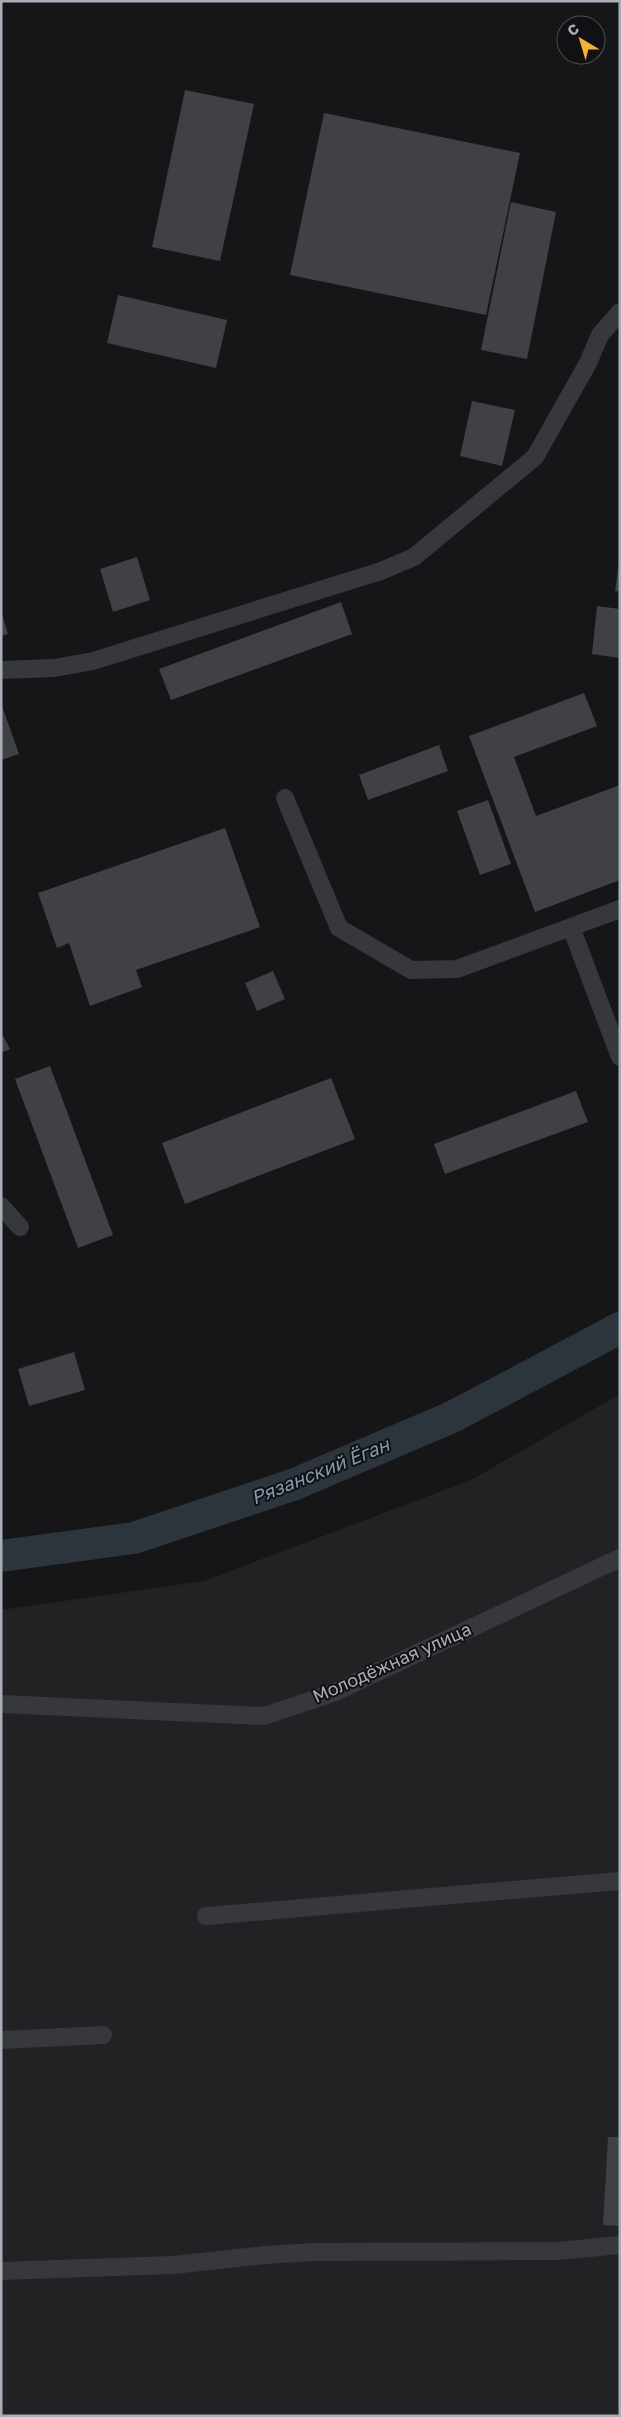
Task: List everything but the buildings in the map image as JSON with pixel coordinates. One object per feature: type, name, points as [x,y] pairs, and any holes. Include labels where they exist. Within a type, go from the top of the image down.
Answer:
[{"type":"street","points":[[1,670],[54,668],[93,662],[381,571],[414,557],[535,457],[588,363],[600,335],[620,312]]},
{"type":"street","points":[[285,798],[339,928],[411,970],[457,970],[620,909]]},
{"type":"street","points":[[571,927],[620,1058]]},
{"type":"street","points":[[1,1206],[20,1227]]},
{"type":"street","name":"Молодёжная улица","points":[[1,1704],[264,1716],[333,1693],[620,1558]]},
{"type":"street","points":[[206,1916],[620,1881]]},
{"type":"street","points":[[1,2040],[102,2034]]},
{"type":"street","points":[[1,2271],[174,2265],[313,2252],[558,2251],[620,2246]]},
{"type":"shaded area","points":[[620,1394],[620,2416],[1,2416],[1,1610],[204,1581],[471,1480]]},
{"type":"waterway","name":"Рязанский Ёган","points":[[1,1556],[134,1538],[295,1484],[452,1417],[620,1328]]}]
